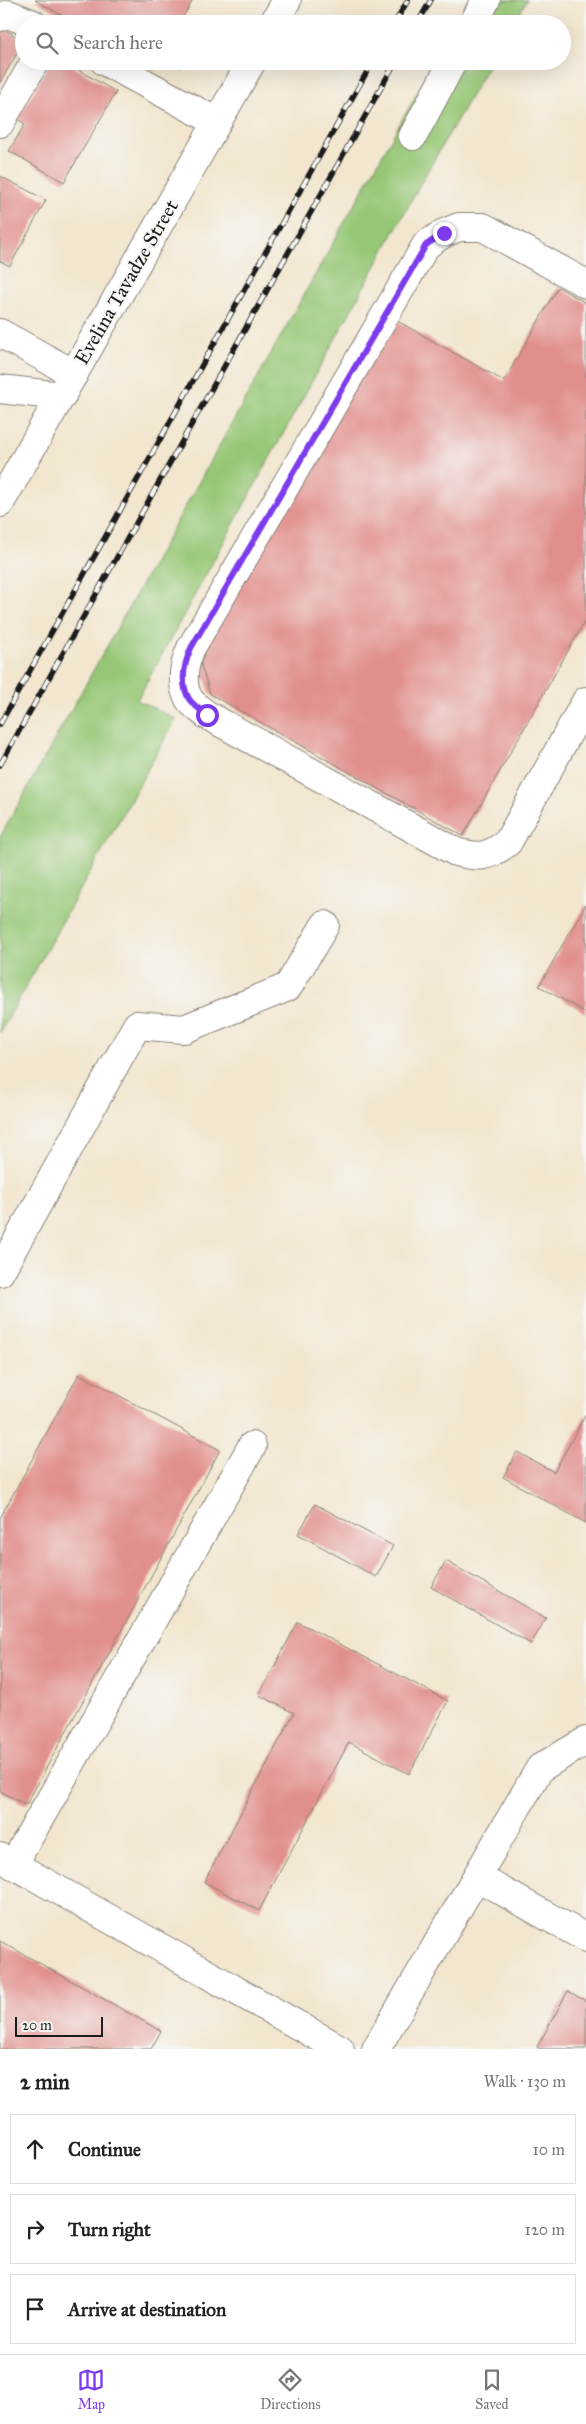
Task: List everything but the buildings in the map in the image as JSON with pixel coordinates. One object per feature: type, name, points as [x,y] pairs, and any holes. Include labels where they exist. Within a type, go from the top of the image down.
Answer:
[{"type":"main road","points":[[278,15],[287,0]]},
{"type":"main road","points":[[478,15],[486,0]]},
{"type":"main road","points":[[0,17],[8,14],[15,17]]},
{"type":"main road","points":[[0,123],[30,70]]},
{"type":"main road","points":[[121,70],[217,122]]},
{"type":"main road","name":"Evelina Tavadze Street","points":[[0,503],[247,70]]},
{"type":"main road","points":[[413,136],[448,70]]},
{"type":"main road","points":[[586,284],[483,227],[459,227],[444,233],[426,245],[184,663],[184,681],[190,699],[207,715],[456,852],[477,857],[495,852],[508,842],[586,701]]},
{"type":"main road","points":[[2,335],[68,385]]},
{"type":"main road","points":[[0,389],[68,385]]},
{"type":"main road","points":[[0,1272],[137,1025],[184,1029],[288,987],[325,925]]},
{"type":"main road","points":[[252,1446],[6,1861],[340,2049]]},
{"type":"main road","points":[[376,2049],[540,1768],[586,1740]]},
{"type":"main road","points":[[477,1877],[586,1938]]},
{"type":"green space","points":[[468,0],[527,0],[518,15],[460,15]]},
{"type":"green space","points":[[430,70],[486,70],[427,172],[137,700],[176,719],[0,1033],[0,837]]},
{"type":"railway","points":[[399,15],[408,0]]},
{"type":"railway","points":[[422,15],[431,0]]},
{"type":"railway","points":[[0,724],[368,70]]},
{"type":"railway","points":[[0,765],[391,70]]},
{"type":"route","points":[[207,715],[190,699],[184,681],[184,663],[191,648],[426,245],[444,233]]}]
